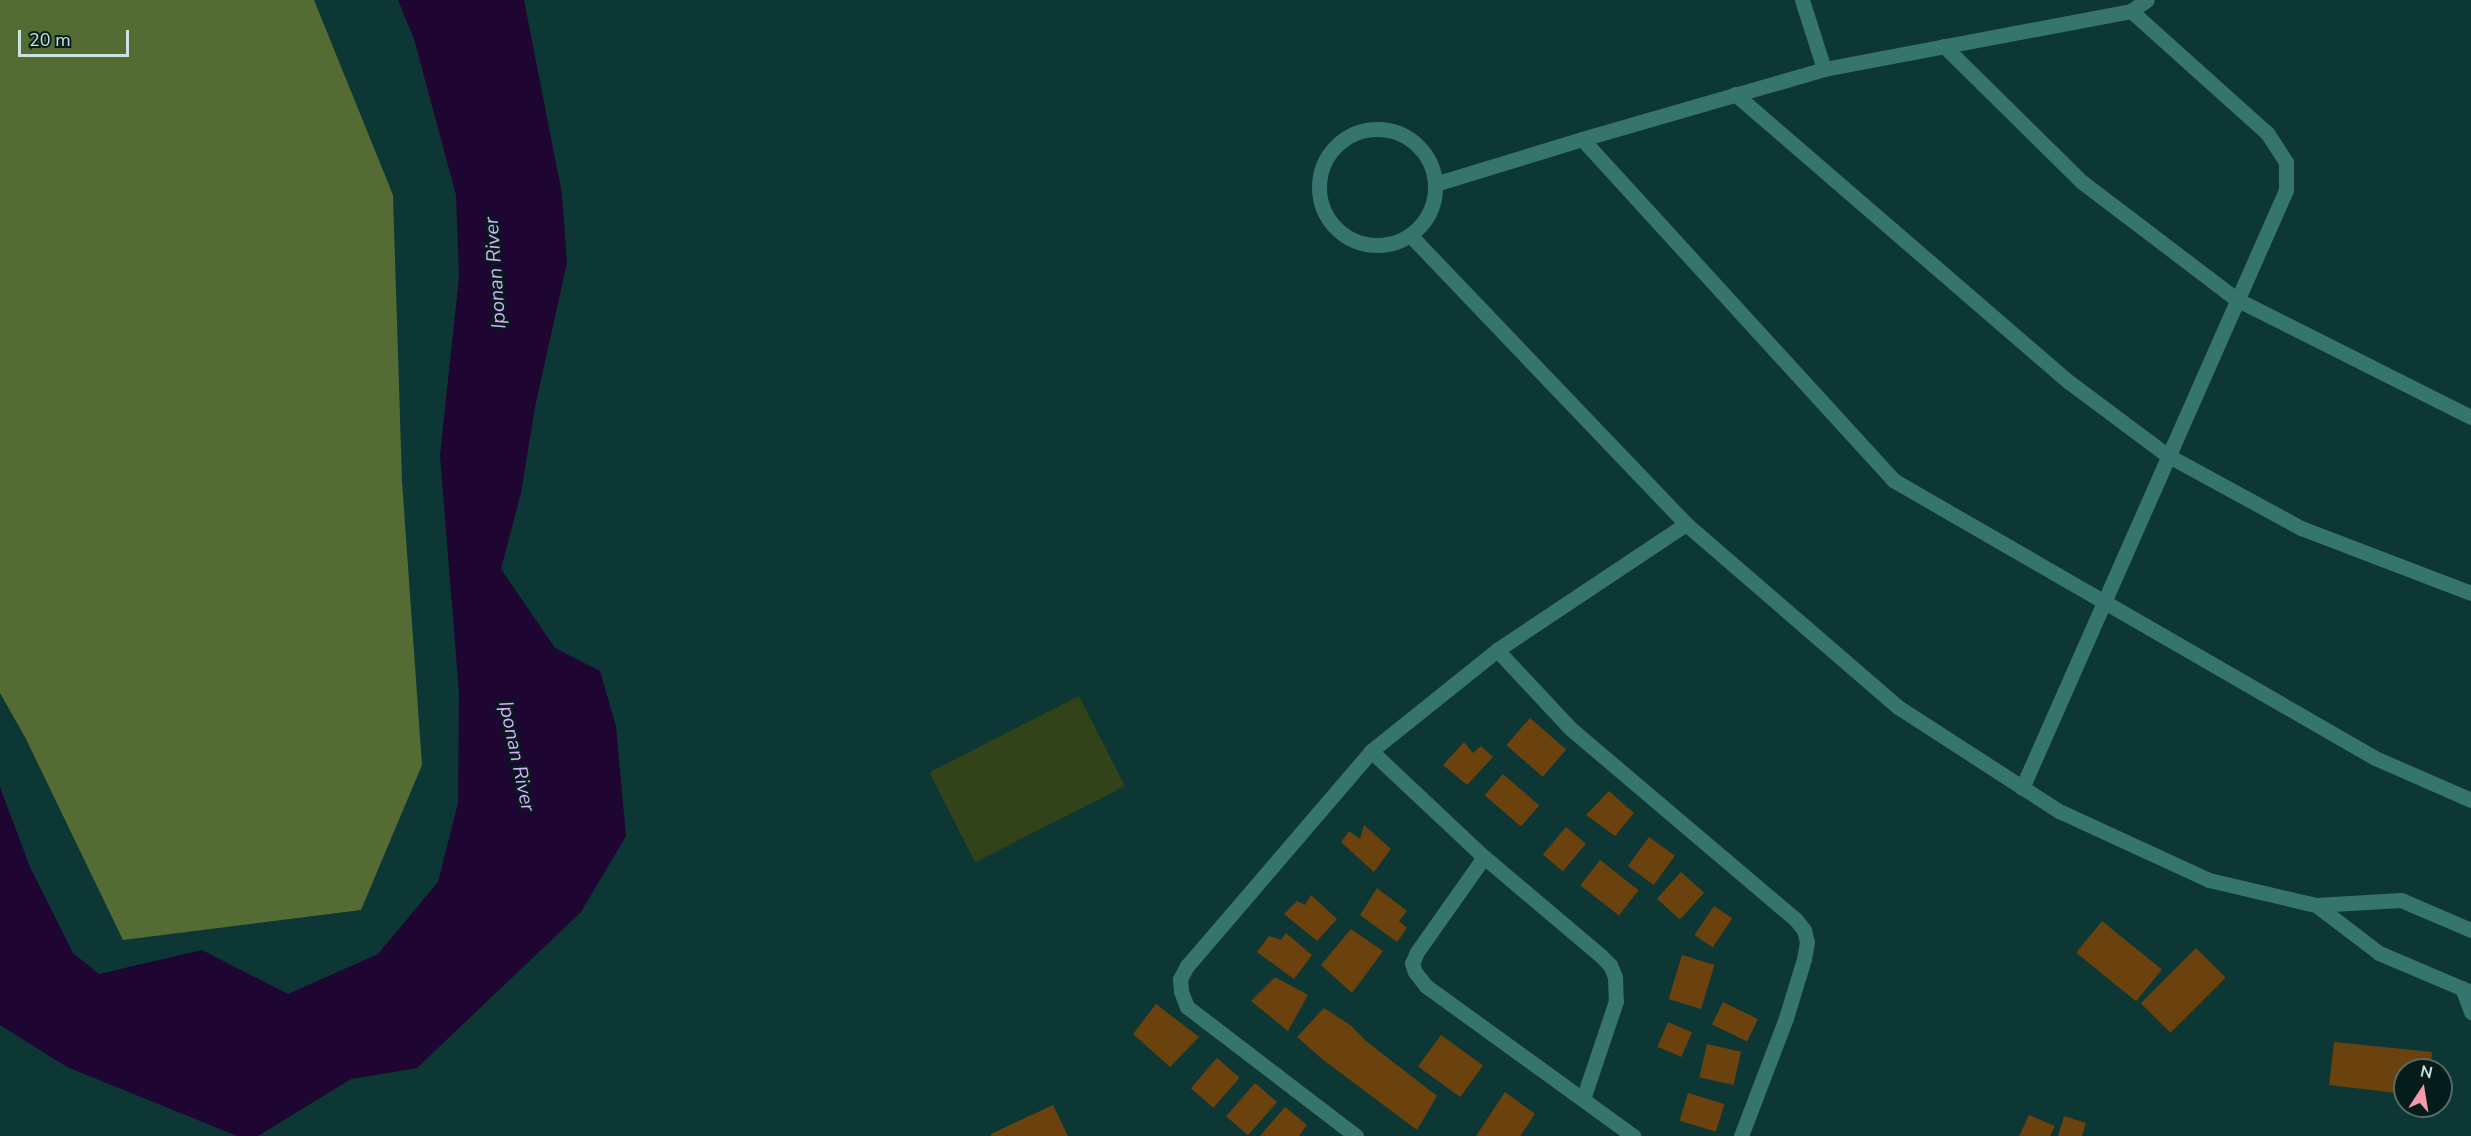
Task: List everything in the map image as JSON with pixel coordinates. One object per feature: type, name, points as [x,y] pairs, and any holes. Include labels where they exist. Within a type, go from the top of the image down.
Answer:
[{"type":"street","points":[[1802,0],[1824,69]]},
{"type":"street","points":[[1435,184],[1824,69],[2131,11],[2147,0]]},
{"type":"street","points":[[2022,788],[2167,455],[2286,190],[2286,162],[2267,133],[2131,11]]},
{"type":"street","points":[[1944,46],[2082,182],[2236,299],[2471,417]]},
{"type":"street","points":[[1735,94],[2069,382],[2167,455],[2301,528],[2471,593]]},
{"type":"street","points":[[1380,129],[1396,133],[1418,147],[1431,168],[1435,184],[1429,213],[1410,235],[1394,242],[1377,245],[1353,239],[1332,225],[1323,210],[1319,194],[1319,177],[1324,161],[1334,147],[1347,137],[1363,130],[1380,129]]},
{"type":"street","points":[[1582,139],[1893,480],[2375,758],[2471,800]]},
{"type":"street","points":[[1410,235],[1686,524],[1898,706],[2022,788],[2059,811],[2209,880],[2316,905],[2401,900],[2471,930]]},
{"type":"street","points":[[1356,1136],[1187,1007],[1181,991],[1180,979],[1187,966],[1371,751],[1497,650],[1686,524]]},
{"type":"street","points":[[1497,650],[1571,729],[1797,920],[1804,930],[1807,942],[1804,959],[1786,1018],[1742,1136]]},
{"type":"street","points":[[1371,751],[1484,857],[1610,965],[1615,977],[1616,1001],[1583,1099]]},
{"type":"street","points":[[1484,857],[1418,952],[1412,963],[1415,972],[1426,986],[1633,1136]]},
{"type":"street","points":[[2316,905],[2379,953],[2467,990],[2471,1012]]},
{"type":"green space","points":[[0,0],[314,0],[393,195],[402,481],[422,765],[361,910],[123,940],[26,739],[0,693]]},
{"type":"green space","points":[[1079,696],[1125,786],[975,862],[929,772]]},
{"type":"water","name":"Iponan River","points":[[398,0],[524,0],[562,194],[567,263],[535,407],[521,493],[501,569],[555,648],[600,671],[616,726],[626,836],[581,912],[417,1068],[351,1079],[258,1136],[237,1136],[67,1067],[0,1025],[0,787],[30,867],[73,953],[99,974],[202,950],[288,994],[378,954],[438,882],[458,803],[459,693],[440,455],[459,277],[456,195],[414,39]]},
{"type":"building","points":[[1530,718],[1566,749],[1543,777],[1506,745]]},
{"type":"building","points":[[1464,742],[1473,753],[1481,746],[1493,757],[1467,785],[1443,765]]},
{"type":"building","points":[[1503,774],[1539,805],[1521,827],[1485,795]]},
{"type":"building","points":[[1609,791],[1634,813],[1615,836],[1586,815]]},
{"type":"building","points":[[1364,825],[1391,849],[1374,872],[1341,842],[1349,831],[1360,839]]},
{"type":"building","points":[[1566,827],[1586,844],[1563,871],[1543,855]]},
{"type":"building","points":[[1649,837],[1675,856],[1654,885],[1628,866]]},
{"type":"building","points":[[1600,860],[1639,890],[1619,915],[1580,885]]},
{"type":"building","points":[[1681,872],[1704,893],[1680,919],[1657,899]]},
{"type":"building","points":[[1377,888],[1407,911],[1399,921],[1407,928],[1397,942],[1360,915]]},
{"type":"building","points":[[1311,895],[1337,919],[1317,941],[1284,914],[1297,901],[1305,905]]},
{"type":"building","points":[[1714,906],[1732,918],[1713,947],[1694,935]]},
{"type":"building","points":[[2102,921],[2162,969],[2136,1001],[2076,953]]},
{"type":"building","points":[[1351,929],[1383,951],[1352,993],[1321,965]]},
{"type":"building","points":[[1286,933],[1312,955],[1294,979],[1257,952],[1269,936],[1281,940]]},
{"type":"building","points":[[2196,948],[2226,978],[2171,1033],[2141,1003]]},
{"type":"building","points":[[1682,955],[1715,965],[1701,1009],[1669,999]]},
{"type":"building","points":[[1275,977],[1308,995],[1288,1031],[1251,1001]]},
{"type":"building","points":[[1723,1002],[1758,1019],[1747,1042],[1712,1024]]},
{"type":"building","points":[[1156,1004],[1199,1037],[1170,1067],[1133,1034]]},
{"type":"building","points":[[1324,1008],[1350,1025],[1366,1041],[1437,1096],[1417,1130],[1322,1059],[1297,1037]]},
{"type":"building","points":[[1668,1022],[1692,1032],[1681,1057],[1657,1047]]},
{"type":"building","points":[[1441,1035],[1483,1066],[1460,1097],[1418,1067]]},
{"type":"building","points":[[2334,1042],[2432,1052],[2431,1058],[2393,1058],[2393,1093],[2329,1085]]},
{"type":"building","points":[[1707,1044],[1741,1052],[1733,1085],[1699,1077]]},
{"type":"building","points":[[1217,1058],[1240,1078],[1213,1108],[1191,1088]]},
{"type":"building","points":[[1255,1083],[1277,1102],[1248,1135],[1226,1116]]},
{"type":"building","points":[[1505,1092],[1535,1114],[1520,1136],[1476,1136]]},
{"type":"building","points":[[1688,1093],[1724,1104],[1716,1132],[1680,1121]]},
{"type":"building","points":[[1053,1105],[1068,1136],[991,1136],[991,1134]]},
{"type":"building","points":[[1285,1107],[1307,1125],[1299,1136],[1260,1136]]},
{"type":"building","points":[[2029,1115],[2055,1126],[2050,1136],[2019,1136]]},
{"type":"building","points":[[2064,1116],[2086,1123],[2082,1136],[2058,1136]]}]
